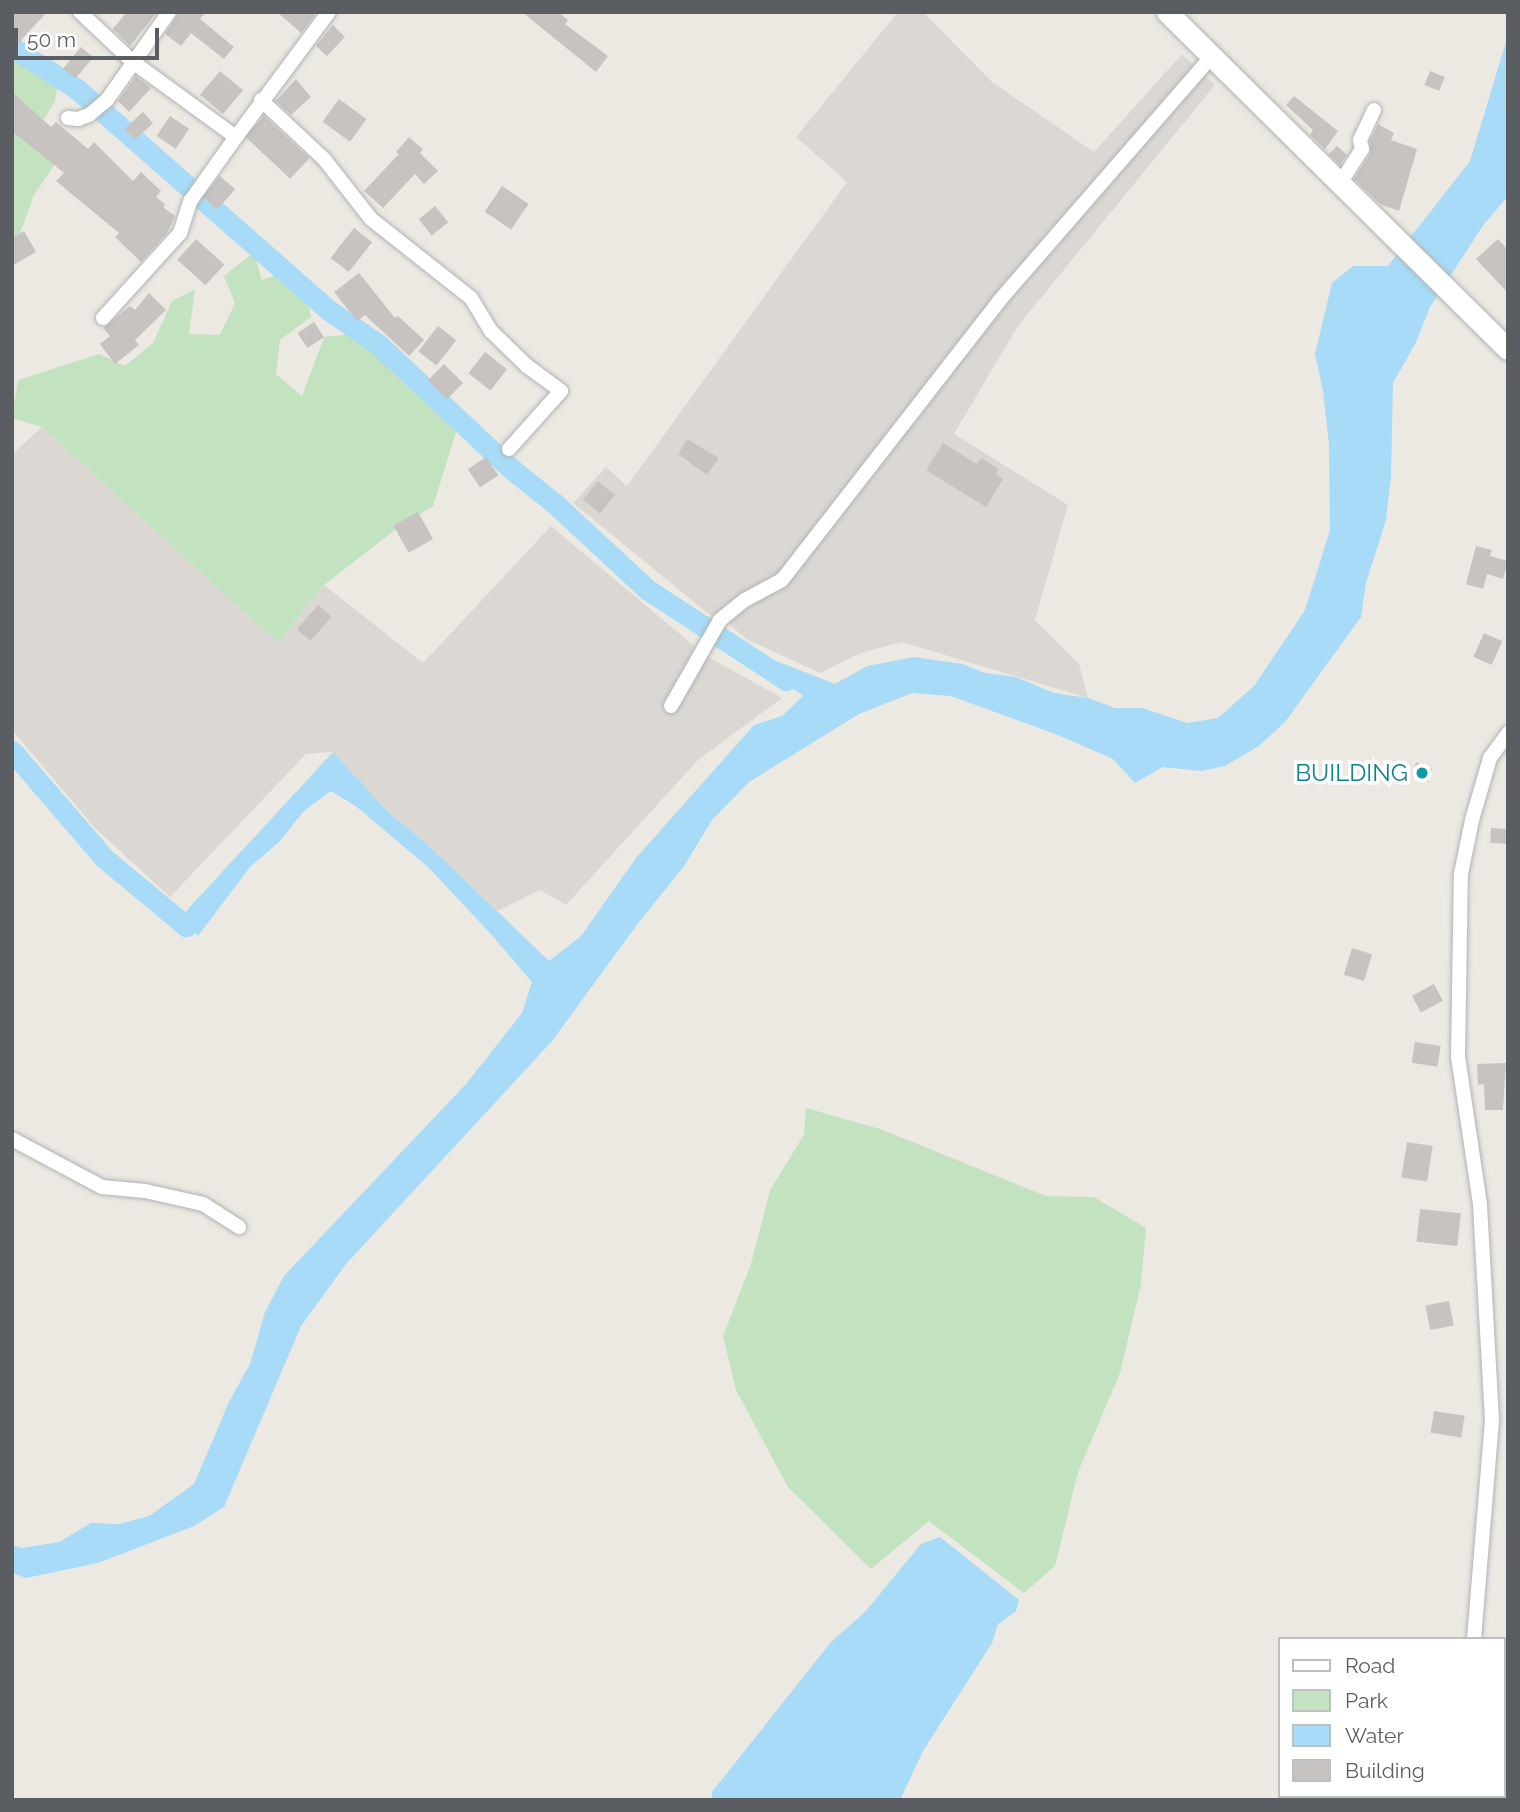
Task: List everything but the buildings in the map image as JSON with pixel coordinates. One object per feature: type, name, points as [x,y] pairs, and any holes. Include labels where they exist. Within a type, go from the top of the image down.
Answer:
[{"type":"main road","points":[[1167,12],[1339,185],[1454,292],[1508,349]]},
{"type":"street","points":[[80,12],[133,62],[236,137]]},
{"type":"street","points":[[68,118],[78,119],[89,115],[107,100],[169,12]]},
{"type":"street","points":[[103,318],[180,233],[195,194],[261,100],[329,12]]},
{"type":"street","points":[[671,706],[720,620],[745,600],[782,580],[999,300],[1211,57]]},
{"type":"street","points":[[261,100],[324,159],[371,219],[471,298],[491,331],[527,366],[561,391],[509,449]]},
{"type":"street","points":[[1339,185],[1363,149],[1360,140],[1374,110]]},
{"type":"street","points":[[1474,1637],[1492,1420],[1480,1204],[1458,1058],[1461,874],[1472,820],[1490,758],[1508,733]]},
{"type":"street","points":[[12,1139],[102,1188],[145,1191],[203,1204],[239,1227]]},
{"type":"shaded area","points":[[898,12],[923,12],[992,82],[1094,152],[1182,54],[1215,85],[1018,326],[954,434],[1068,505],[1035,620],[1079,664],[1088,698],[902,642],[861,653],[820,673],[746,639],[726,621],[710,615],[573,503],[606,467],[627,486],[847,182],[796,137]]},
{"type":"shaded area","points":[[42,427],[278,642],[324,585],[423,663],[551,526],[705,655],[782,698],[698,760],[566,905],[540,890],[497,911],[428,845],[389,813],[333,752],[306,754],[170,897],[94,827],[12,730],[12,454]]},
{"type":"green space","points":[[12,58],[59,84],[54,103],[33,137],[63,152],[34,195],[20,233],[12,243]]},
{"type":"green space","points":[[254,252],[262,280],[282,273],[305,290],[311,317],[280,340],[276,374],[302,396],[324,337],[353,334],[444,412],[457,429],[433,506],[400,526],[324,585],[278,643],[42,427],[12,418],[18,380],[99,354],[125,366],[153,343],[172,301],[195,289],[189,334],[220,335],[235,303],[224,276]]},
{"type":"green space","points":[[806,1108],[880,1129],[1046,1196],[1094,1197],[1146,1228],[1141,1284],[1120,1373],[1078,1472],[1055,1566],[1024,1593],[929,1521],[871,1569],[788,1487],[736,1390],[723,1336],[751,1264],[770,1190],[804,1135]]},
{"type":"water","points":[[1508,35],[1508,196],[1484,224],[1430,307],[1416,342],[1393,383],[1391,477],[1386,520],[1366,583],[1361,617],[1285,722],[1259,746],[1225,766],[1201,771],[1163,767],[1135,783],[1113,759],[1058,735],[951,696],[912,693],[859,714],[749,782],[712,820],[684,866],[636,926],[552,1041],[346,1264],[301,1326],[224,1507],[194,1526],[98,1563],[26,1578],[12,1573],[12,1545],[22,1548],[59,1542],[91,1523],[119,1524],[149,1516],[194,1484],[229,1402],[250,1364],[265,1312],[284,1276],[467,1083],[522,1013],[532,982],[490,933],[429,868],[357,807],[331,791],[304,811],[279,842],[250,867],[198,936],[190,922],[188,909],[333,752],[389,813],[428,845],[549,961],[581,936],[636,858],[754,725],[782,716],[803,696],[735,645],[835,684],[867,666],[914,657],[963,664],[985,673],[1016,677],[1054,693],[1088,698],[1115,708],[1142,708],[1188,723],[1218,718],[1254,686],[1305,610],[1330,530],[1329,444],[1323,391],[1315,354],[1332,283],[1353,266],[1388,266],[1470,161]]},
{"type":"water","points":[[940,1537],[1019,1600],[1016,1611],[998,1624],[992,1643],[923,1751],[900,1800],[712,1800],[712,1792],[831,1642],[865,1612],[921,1544]]},
{"type":"waterway","points":[[12,47],[77,89],[327,309],[378,344],[509,467],[554,503],[648,590],[786,680]]},
{"type":"waterway","points":[[12,751],[104,858],[186,926],[209,901]]},
{"type":"place","name":"BUILDING","points":[[1422,773]]}]
